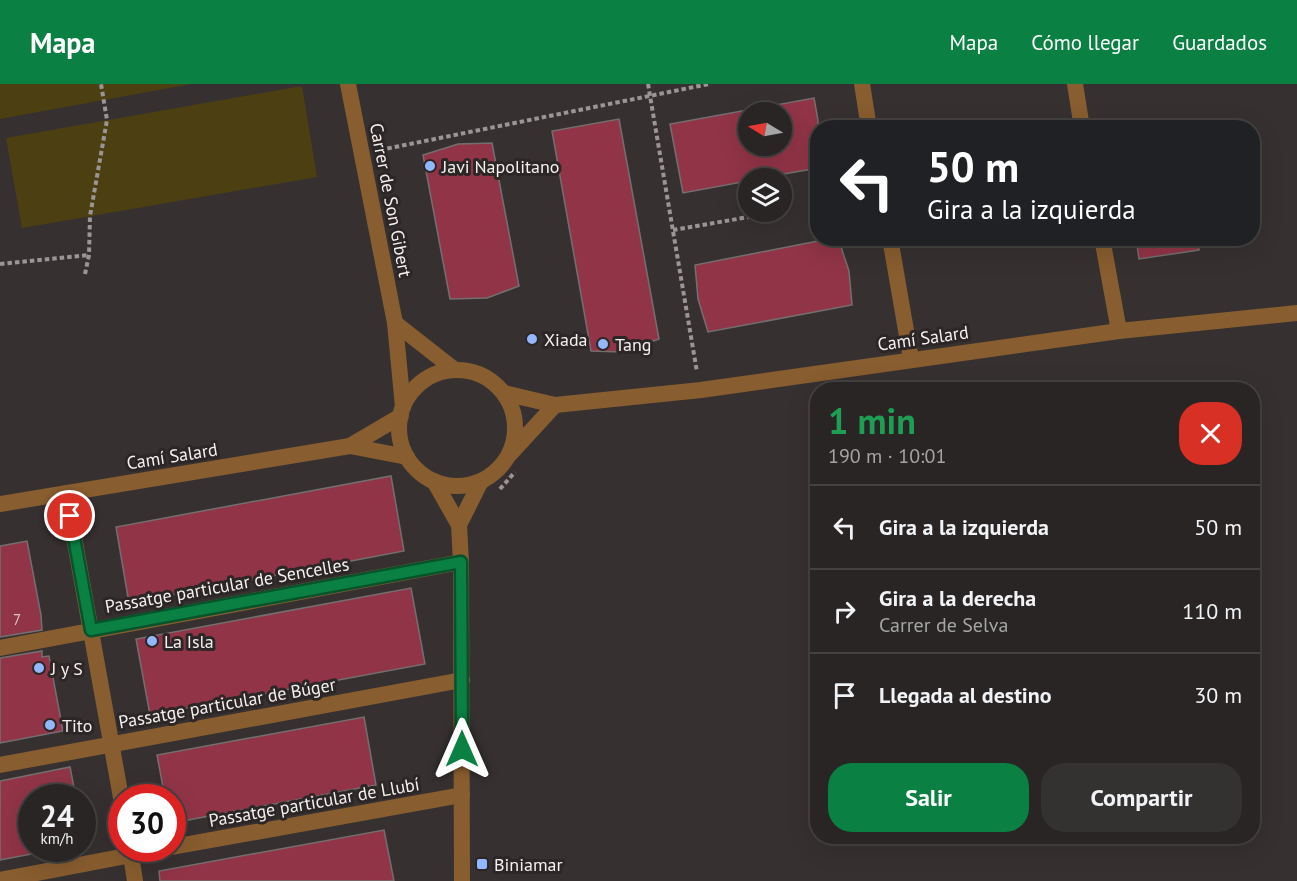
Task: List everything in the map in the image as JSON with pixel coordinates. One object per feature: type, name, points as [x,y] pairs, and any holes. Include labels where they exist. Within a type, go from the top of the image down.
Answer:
[{"type":"street","name":"Carrer de Son Gibert","points":[[348,84],[395,323],[402,411]]},
{"type":"street","points":[[862,84],[868,120]]},
{"type":"street","points":[[1075,84],[1081,120]]},
{"type":"street","points":[[891,246],[911,359]]},
{"type":"street","points":[[1103,246],[1119,331]]},
{"type":"street","name":"Camí Salard","points":[[504,393],[555,405],[701,390],[1119,331],[1297,313]]},
{"type":"street","points":[[395,323],[455,370]]},
{"type":"street","points":[[508,457],[514,441],[515,424],[512,408],[504,393],[490,380],[473,372],[455,370],[439,373],[424,381],[412,392],[402,411],[400,430],[407,457],[423,475],[450,486],[466,486],[481,481],[496,471],[555,405]]},
{"type":"street","name":"Camí Salard","points":[[350,446],[402,411]]},
{"type":"street","name":"Camí Salard","points":[[0,504],[350,446],[407,457]]},
{"type":"street","points":[[434,481],[459,525],[462,881]]},
{"type":"street","points":[[459,525],[481,481]]},
{"type":"street","points":[[66,493],[118,784]]},
{"type":"street","name":"Passatge particular de Sencelles","points":[[0,648],[461,562]]},
{"type":"street","name":"Passatge particular de Búger","points":[[0,765],[462,680]]},
{"type":"street","name":"Passatge particular de Llubí","points":[[186,844],[462,795]]},
{"type":"street","points":[[0,880],[108,857]]},
{"type":"street","points":[[132,862],[135,881]]},
{"type":"path","points":[[85,274],[90,216],[107,120],[101,84]]},
{"type":"path","points":[[648,84],[701,390]]},
{"type":"path","points":[[362,154],[709,84]]},
{"type":"path","points":[[673,230],[738,218]]},
{"type":"path","points":[[0,264],[88,255]]},
{"type":"shaded area","points":[[0,84],[191,84],[0,119]]},
{"type":"shaded area","points":[[302,86],[317,177],[22,228],[6,138]]},
{"type":"building","points":[[814,98],[818,120],[810,120],[810,169],[792,172],[792,168],[738,168],[738,183],[683,193],[670,124],[738,112],[738,156],[792,156],[792,102]]},
{"type":"building","points":[[619,119],[659,339],[622,352],[591,351],[552,131]]},
{"type":"building","points":[[492,143],[519,286],[487,298],[450,299],[423,155],[458,144]]},
{"type":"building","points":[[810,242],[810,246],[841,246],[849,271],[852,305],[708,332],[698,299],[695,265]]},
{"type":"building","points":[[1137,246],[1199,246],[1199,250],[1139,259]]},
{"type":"building","points":[[391,476],[404,551],[129,603],[116,527]]},
{"type":"building","points":[[27,541],[42,630],[0,637],[0,546]]},
{"type":"building","points":[[411,588],[425,664],[150,715],[136,639]]},
{"type":"building","points":[[42,651],[42,657],[49,656],[63,731],[0,743],[0,658]]},
{"type":"building","points":[[364,717],[376,785],[186,820],[186,784],[162,784],[157,755]]},
{"type":"building","points":[[70,767],[73,784],[18,784],[18,857],[0,860],[0,781]]},
{"type":"building","points":[[384,830],[394,881],[160,881],[159,871]]},
{"type":"place","name":"Javi Napolitano","points":[[430,166]]},
{"type":"place","name":"Xiada","points":[[532,339]]},
{"type":"place","name":"Tang","points":[[603,344]]},
{"type":"place","name":"La Isla","points":[[152,641]]},
{"type":"place","name":"J y S","points":[[39,668]]},
{"type":"place","name":"Tito","points":[[50,725]]},
{"type":"place","name":"Biniamar","points":[[482,864]]},
{"type":"route","points":[[70,516],[91,630],[461,562],[462,749]]}]
